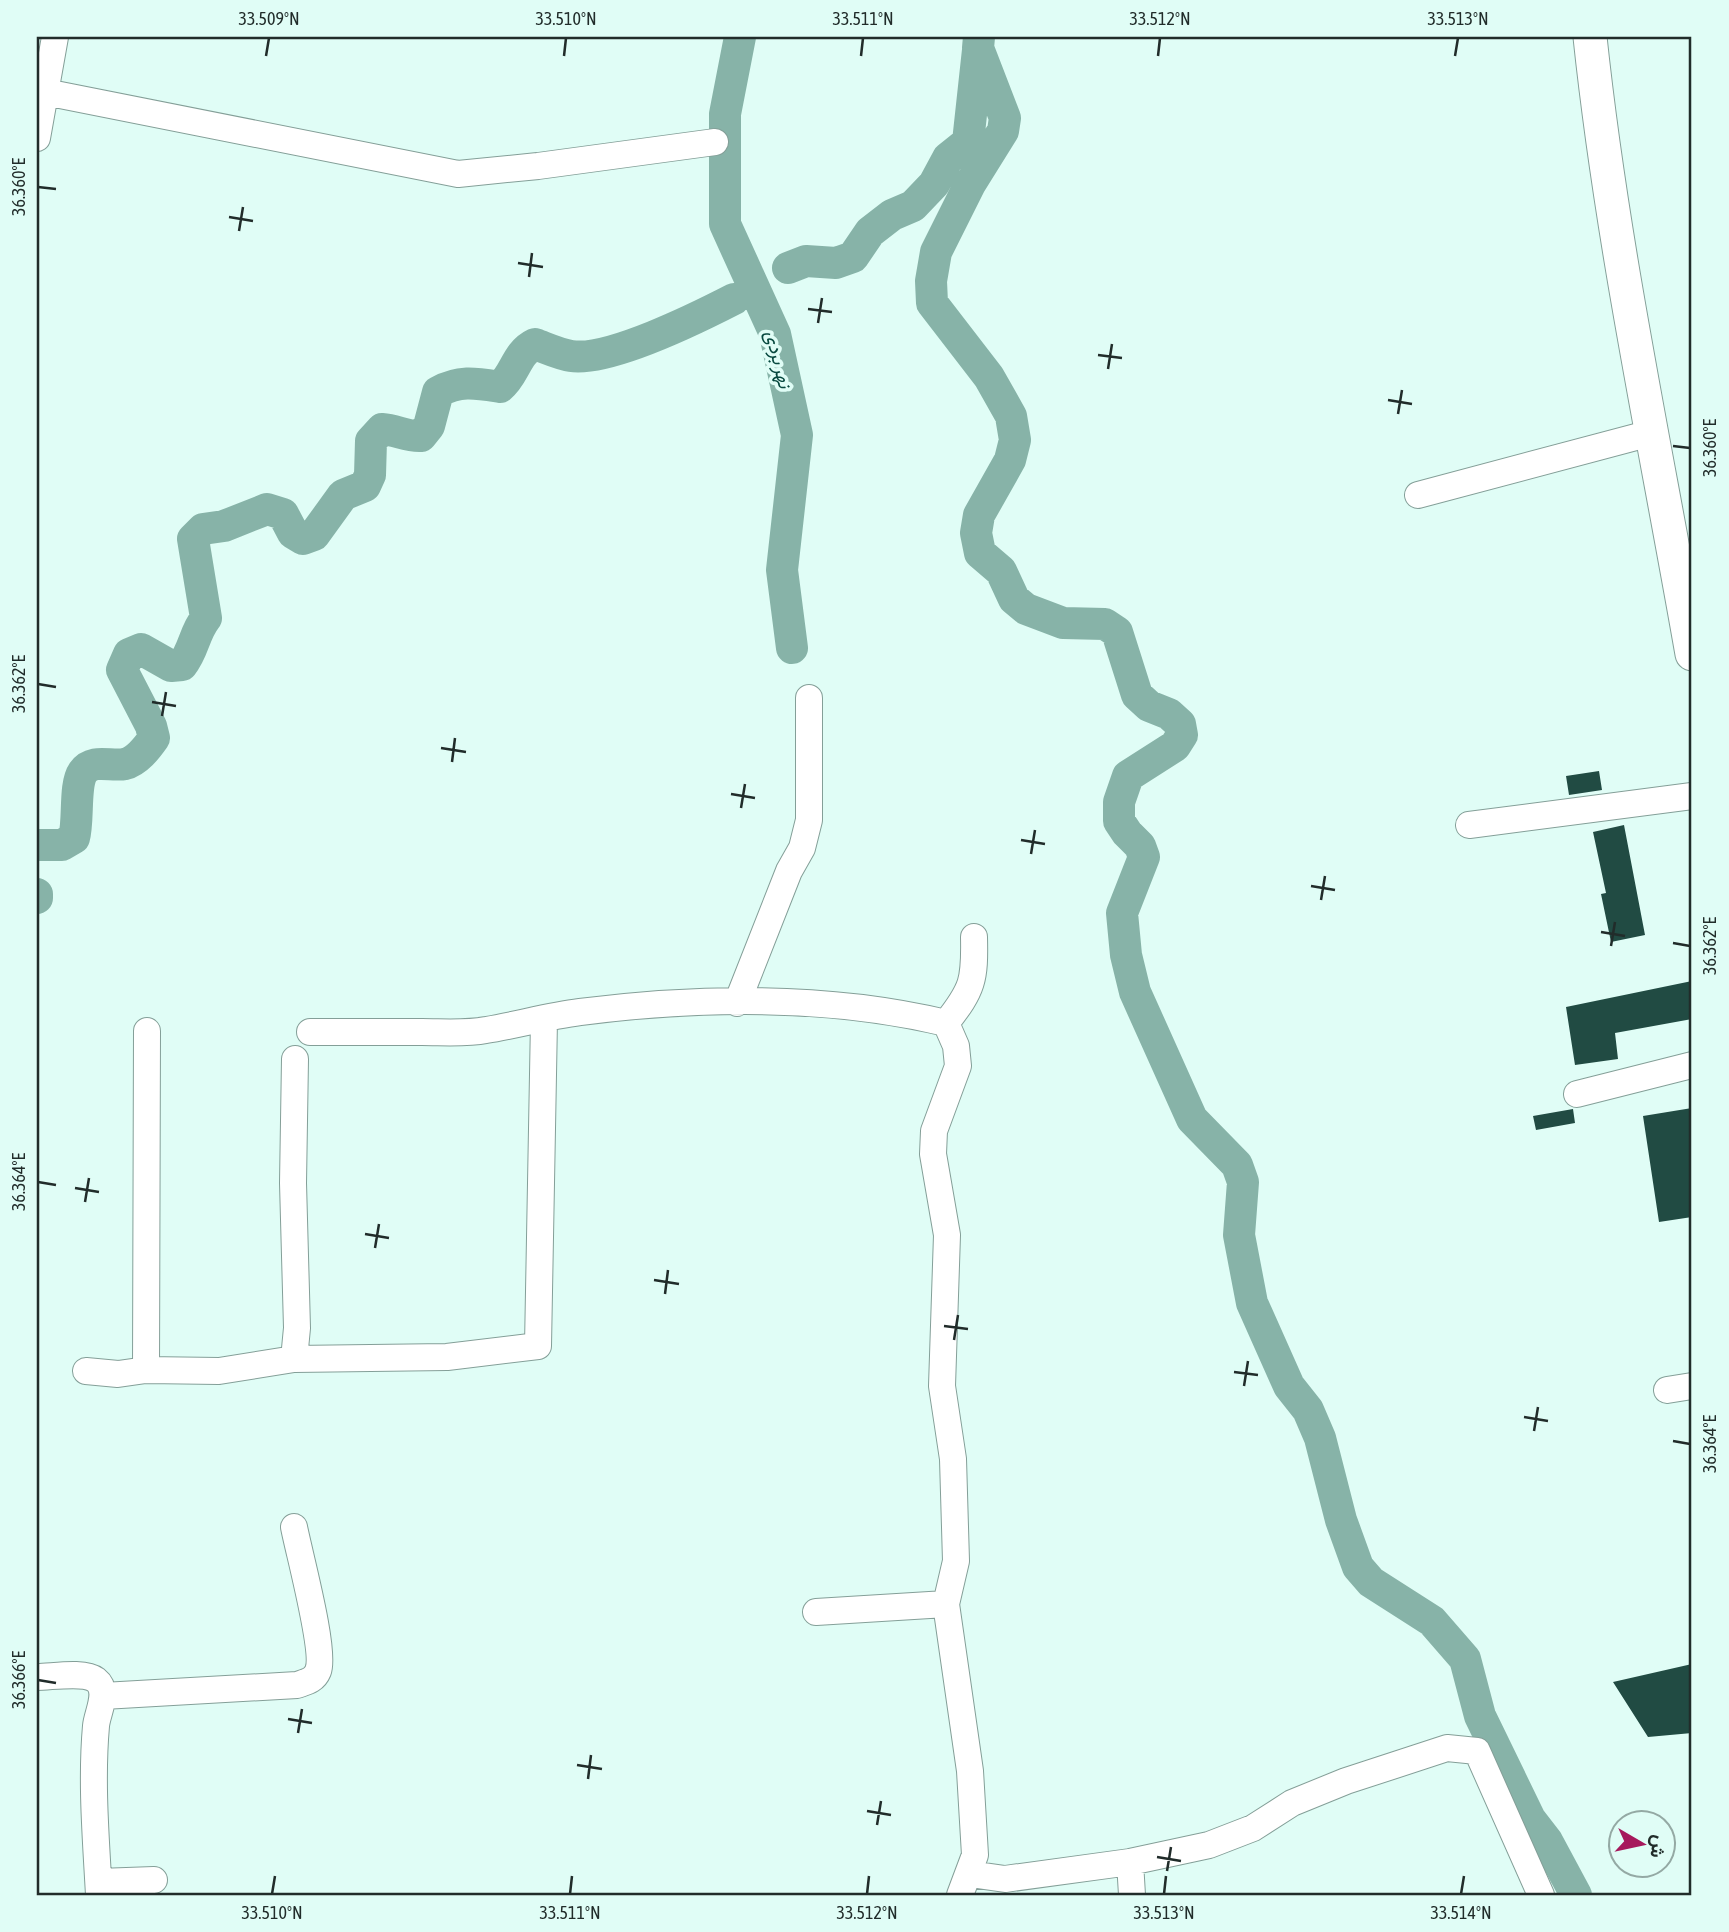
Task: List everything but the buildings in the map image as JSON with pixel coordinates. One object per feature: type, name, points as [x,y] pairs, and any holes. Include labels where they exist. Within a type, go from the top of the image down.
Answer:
[{"type":"main road","points":[[1590,37],[1604,161],[1692,538]]},
{"type":"main road","points":[[1612,37],[1651,433],[1692,654]]},
{"type":"street","points":[[37,138],[55,37]]},
{"type":"street","points":[[45,92],[458,174],[715,142]]},
{"type":"street","points":[[1418,495],[1651,433]]},
{"type":"street","points":[[737,1003],[789,870],[802,848],[809,820],[809,698]]},
{"type":"street","points":[[1469,824],[1692,796]]},
{"type":"street","points":[[946,1023],[965,1000],[971,986],[974,937]]},
{"type":"street","points":[[310,1032],[485,1030],[523,1020],[544,1020],[577,1012],[737,1003],[848,1007],[946,1023]]},
{"type":"street","points":[[86,1371],[118,1374],[146,1370],[219,1371],[294,1359],[447,1357],[538,1346],[544,1020]]},
{"type":"street","points":[[946,1023],[956,1046],[958,1066],[954,1084],[937,1121],[933,1154],[947,1235],[942,1386],[953,1459],[956,1561],[946,1604],[970,1771],[975,1855],[965,1885],[1130,1862],[1209,1845],[1254,1828],[1303,1799],[1447,1748],[1477,1751],[1542,1895]]},
{"type":"street","points":[[146,1370],[147,1031]]},
{"type":"street","points":[[294,1359],[297,1328],[292,1128],[295,1059]]},
{"type":"street","points":[[1577,1094],[1692,1065]]},
{"type":"street","points":[[103,1696],[296,1685],[311,1681],[318,1674],[320,1648],[294,1527]]},
{"type":"street","points":[[816,1612],[946,1604]]},
{"type":"street","points":[[37,1677],[87,1677],[96,1680],[103,1696],[96,1725],[99,1889],[154,1880]]},
{"type":"street","points":[[1130,1862],[1132,1895]]},
{"type":"waterway","name":"نهر بردى","points":[[740,37],[725,114],[725,224],[775,334],[797,435],[782,570],[792,648]]},
{"type":"waterway","points":[[979,37],[978,48],[1005,118],[1003,131],[970,184],[936,252],[931,281],[932,303],[989,377],[1011,416],[1015,440],[1010,460],[979,515],[976,533],[980,553],[1001,571],[1014,599],[1026,609],[1063,623],[1105,624],[1117,632],[1137,695],[1149,706],[1169,714],[1180,724],[1182,735],[1175,746],[1128,776],[1119,802],[1119,821],[1140,846],[1144,857],[1122,913],[1126,955],[1135,992],[1192,1119],[1237,1165],[1243,1182],[1239,1235],[1252,1303],[1289,1386],[1308,1410],[1320,1438],[1341,1520],[1358,1567],[1371,1582],[1432,1621],[1465,1659],[1480,1716],[1530,1819],[1547,1841],[1576,1895]]},
{"type":"waterway","points":[[788,268],[806,261],[836,263],[853,257],[870,232],[892,215],[913,206],[934,184],[948,158],[968,142],[978,50]]},
{"type":"waterway","points":[[37,845],[62,845],[74,838],[78,785],[87,768],[97,764],[120,765],[134,760],[154,738],[151,726],[122,670],[129,654],[141,649],[171,666],[182,665],[186,659],[206,618],[193,539],[203,529],[224,526],[267,509],[283,514],[293,533],[303,539],[314,535],[343,495],[365,486],[370,475],[371,441],[382,429],[421,436],[429,426],[438,392],[468,384],[500,387],[524,353],[535,344],[571,356],[608,352],[654,337],[734,299]]}]
